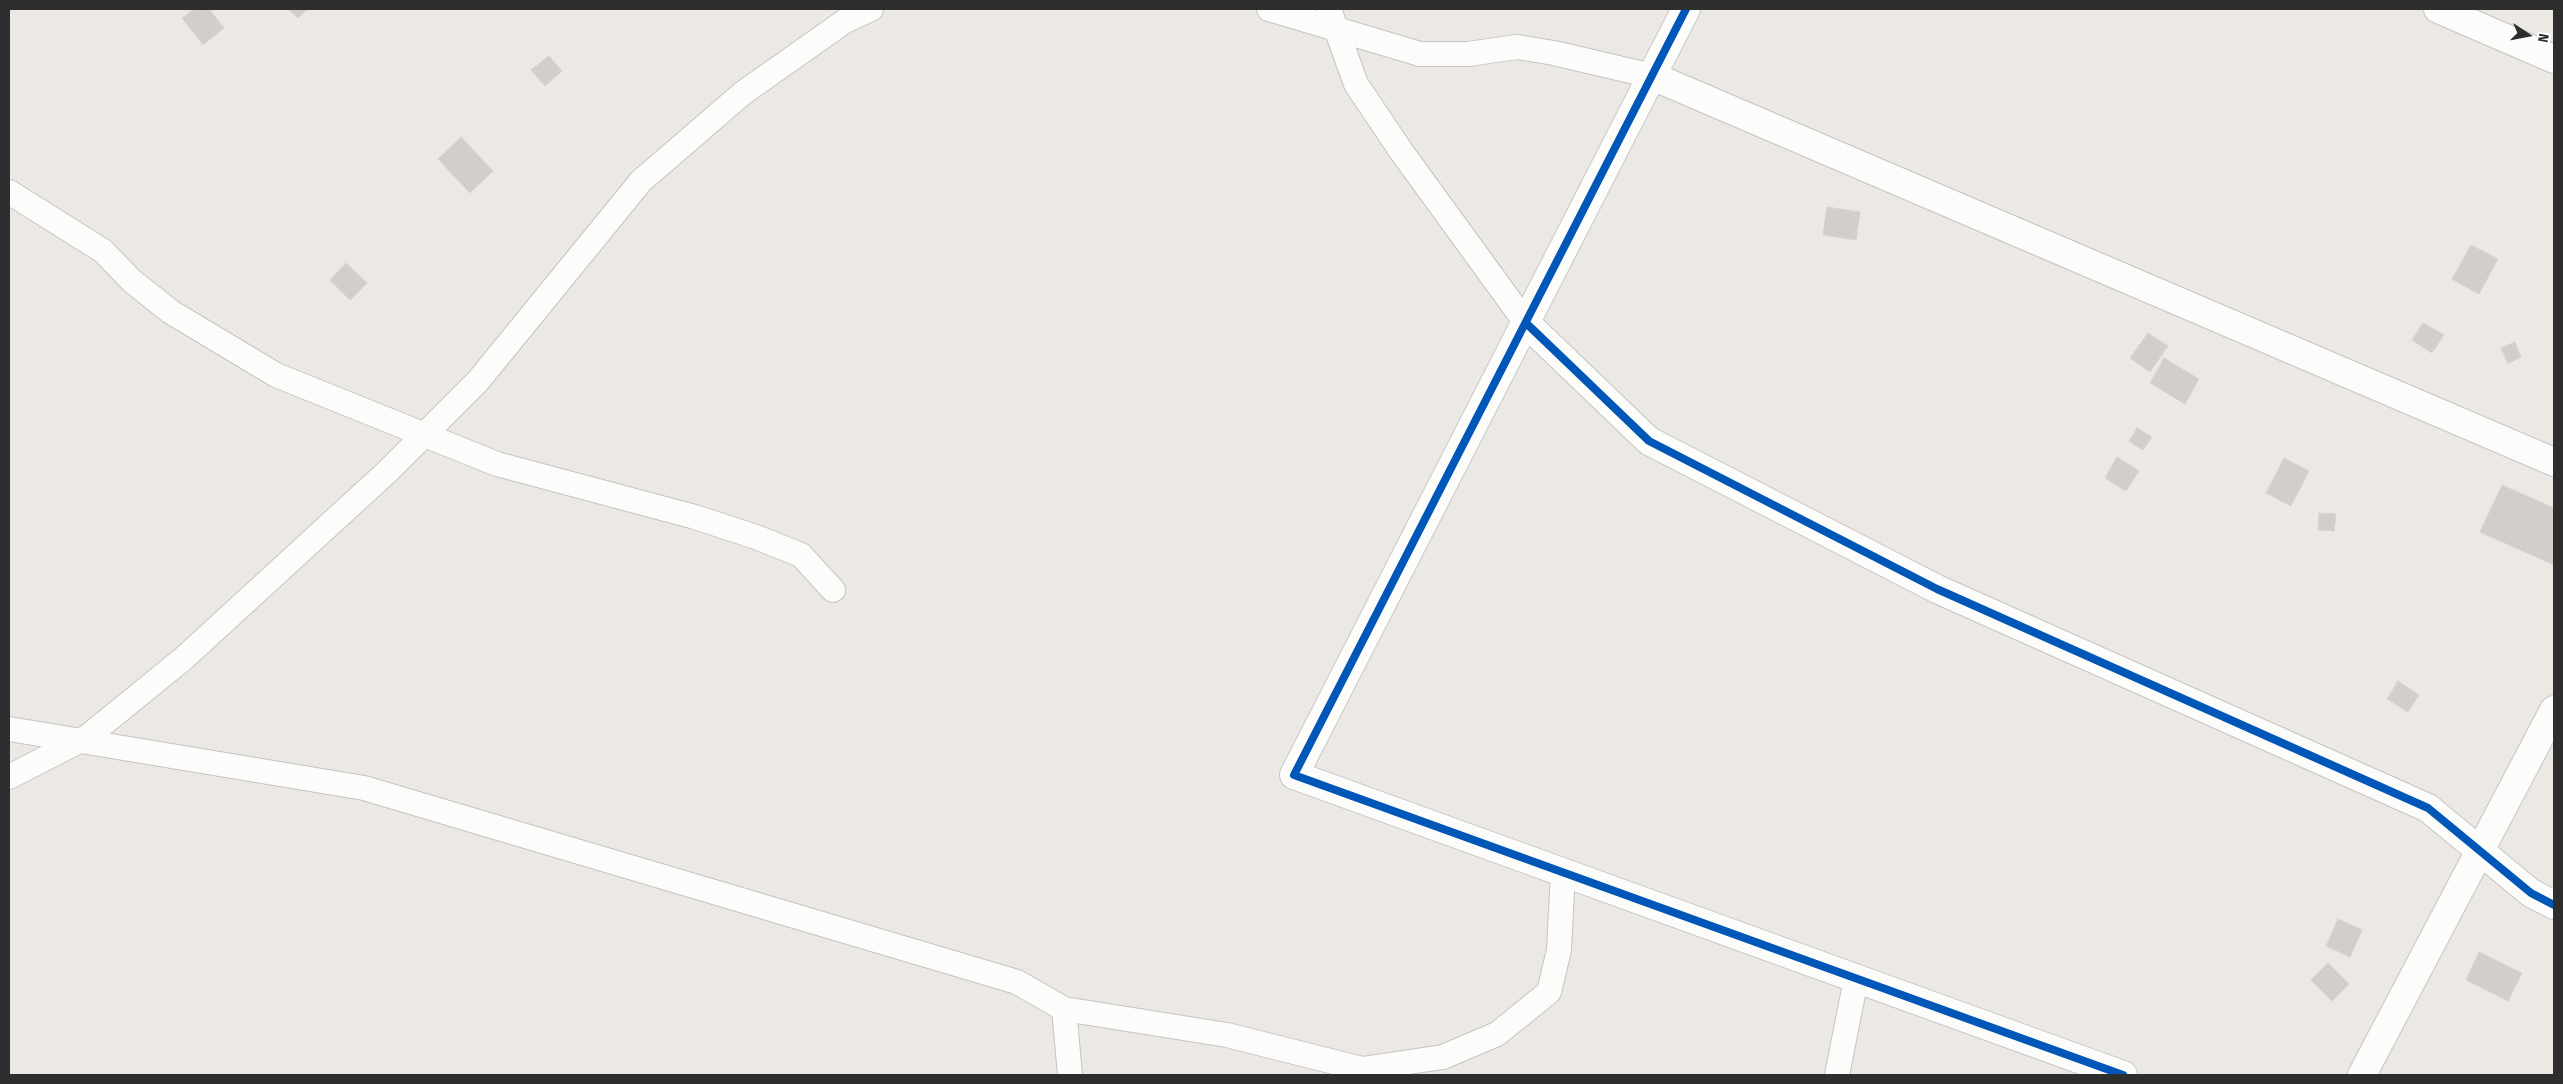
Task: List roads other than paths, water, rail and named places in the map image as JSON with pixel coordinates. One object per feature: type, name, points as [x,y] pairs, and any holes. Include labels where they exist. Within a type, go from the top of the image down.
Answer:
[{"type":"street","points":[[1686,9],[1294,775],[2123,1075]]},
{"type":"street","points":[[2438,9],[2554,59]]},
{"type":"street","points":[[1652,76],[2554,462]]},
{"type":"street","points":[[1526,322],[1649,441],[1936,589],[2428,808],[2531,893],[2554,905]]},
{"type":"street","points":[[2362,1075],[2554,710]]},
{"type":"lane","points":[[9,777],[88,736],[182,659],[388,471],[478,381],[642,181],[743,94],[845,21],[871,9]]},
{"type":"lane","points":[[1269,9],[1332,19],[1420,54],[1468,54],[1517,47],[1554,53],[1652,76]]},
{"type":"lane","points":[[1332,19],[1356,84],[1401,151],[1526,322]]},
{"type":"lane","points":[[9,192],[103,251],[132,281],[171,312],[276,375],[497,464],[632,500],[756,537],[801,554],[833,590]]},
{"type":"lane","points":[[9,730],[364,788],[1016,982],[1064,1009],[1227,1035],[1362,1069],[1418,1068],[1497,1034],[1549,992],[1559,950],[1563,873]]},
{"type":"lane","points":[[1837,1075],[1856,979]]},
{"type":"lane","points":[[1064,1009],[1070,1075]]}]
